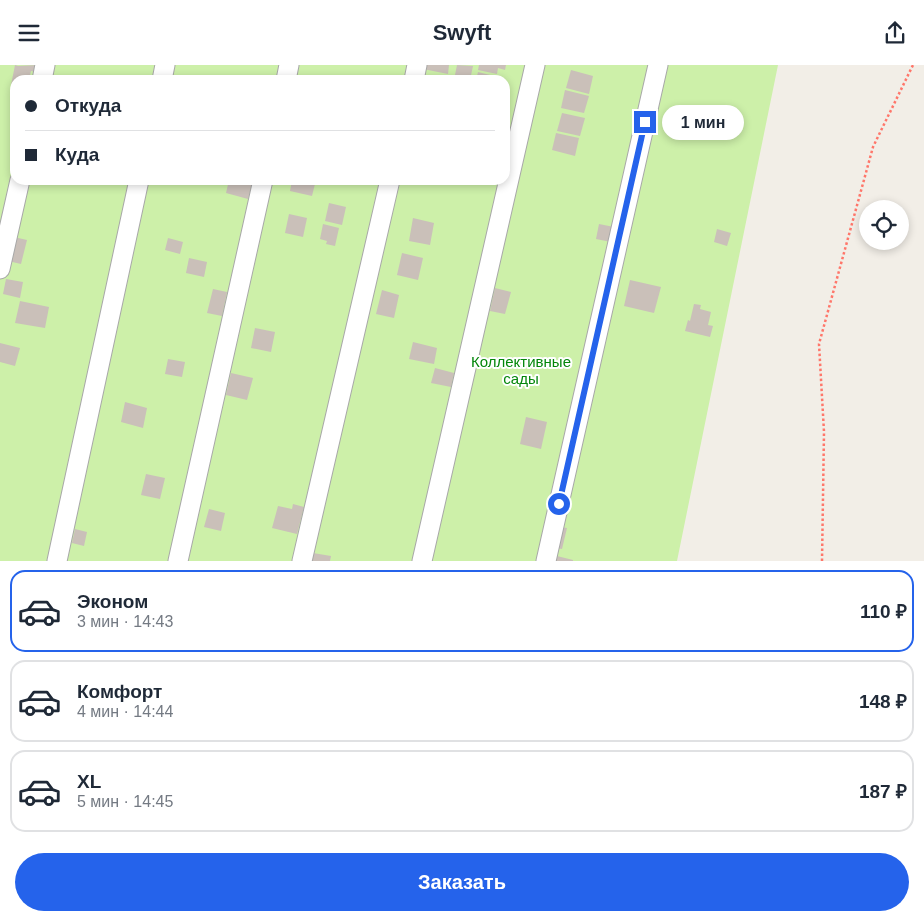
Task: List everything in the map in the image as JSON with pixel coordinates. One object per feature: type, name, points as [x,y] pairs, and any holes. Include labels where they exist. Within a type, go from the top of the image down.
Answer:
[{"type":"lane","points":[[510,175],[535,65]]},
{"type":"lane","points":[[546,561],[658,65]]},
{"type":"lane","points":[[0,269],[19,185]]},
{"type":"lane","points":[[57,561],[138,185]]},
{"type":"lane","points":[[178,561],[262,185]]},
{"type":"lane","points":[[302,561],[389,185]]},
{"type":"lane","points":[[422,561],[508,185]]},
{"type":"path","points":[[822,561],[824,432],[819,344],[874,147],[913,65]]},
{"type":"green space","name":"Коллективные сады","points":[[0,65],[778,65],[677,561],[0,561]]},
{"type":"building","points":[[15,65],[37,65],[36,72],[31,71],[30,75],[13,75]]},
{"type":"building","points":[[423,65],[449,65],[448,74],[423,69]]},
{"type":"building","points":[[457,65],[473,66],[471,75],[455,75]]},
{"type":"building","points":[[479,65],[506,65],[505,70],[498,68],[497,74],[478,70]]},
{"type":"building","points":[[571,70],[593,76],[589,94],[566,88]]},
{"type":"building","points":[[478,72],[490,75],[477,75]]},
{"type":"building","points":[[565,90],[589,96],[584,113],[561,108]]},
{"type":"building","points":[[562,113],[585,118],[580,136],[557,131]]},
{"type":"building","points":[[556,133],[579,138],[575,156],[552,150]]},
{"type":"building","points":[[228,185],[252,185],[248,199],[226,193]]},
{"type":"building","points":[[291,185],[315,185],[312,196],[290,191]]},
{"type":"building","points":[[329,203],[346,207],[342,225],[325,221]]},
{"type":"building","points":[[289,214],[307,218],[303,237],[285,233]]},
{"type":"building","points":[[413,218],[434,223],[430,245],[409,241]]},
{"type":"building","points":[[323,224],[339,228],[335,246],[326,244],[327,241],[320,239]]},
{"type":"building","points":[[599,224],[614,227],[611,242],[596,239]]},
{"type":"building","points":[[717,229],[731,233],[727,246],[714,242]]},
{"type":"building","points":[[14,237],[27,240],[21,264],[8,261]]},
{"type":"building","points":[[168,238],[183,242],[180,254],[165,250]]},
{"type":"building","points":[[402,253],[423,258],[418,280],[397,275]]},
{"type":"building","points":[[189,258],[207,262],[204,277],[186,273]]},
{"type":"building","points":[[6,279],[23,282],[20,298],[3,294]]},
{"type":"building","points":[[630,280],[661,287],[654,313],[624,306]]},
{"type":"building","points":[[495,288],[511,292],[505,314],[490,311]]},
{"type":"building","points":[[213,289],[227,292],[222,316],[207,313]]},
{"type":"building","points":[[382,290],[399,295],[394,318],[376,314]]},
{"type":"building","points":[[20,301],[49,307],[45,328],[15,323]]},
{"type":"building","points":[[694,304],[701,305],[700,309],[711,312],[708,325],[713,326],[710,337],[685,331],[688,320],[690,321]]},
{"type":"building","points":[[255,328],[275,332],[271,352],[251,348]]},
{"type":"building","points":[[413,342],[437,348],[434,364],[409,359]]},
{"type":"building","points":[[0,343],[20,348],[15,366],[0,362]]},
{"type":"building","points":[[168,359],[185,362],[182,377],[165,374]]},
{"type":"building","points":[[435,368],[454,373],[451,387],[431,383]]},
{"type":"building","points":[[231,373],[253,378],[247,400],[226,395]]},
{"type":"building","points":[[125,402],[147,408],[143,428],[121,422]]},
{"type":"building","points":[[526,417],[547,422],[541,449],[520,444]]},
{"type":"building","points":[[146,474],[165,478],[160,499],[141,495]]},
{"type":"building","points":[[293,504],[304,507],[297,534],[272,528],[278,506],[292,509]]},
{"type":"building","points":[[209,509],[225,513],[221,531],[204,527]]},
{"type":"building","points":[[561,527],[567,528],[562,549],[556,548]]},
{"type":"building","points":[[75,529],[87,532],[84,546],[72,543]]},
{"type":"building","points":[[313,553],[331,556],[330,561],[311,561]]},
{"type":"building","points":[[557,556],[573,560],[573,561],[556,561]]},
{"type":"route","points":[[559,504],[645,122]]}]
